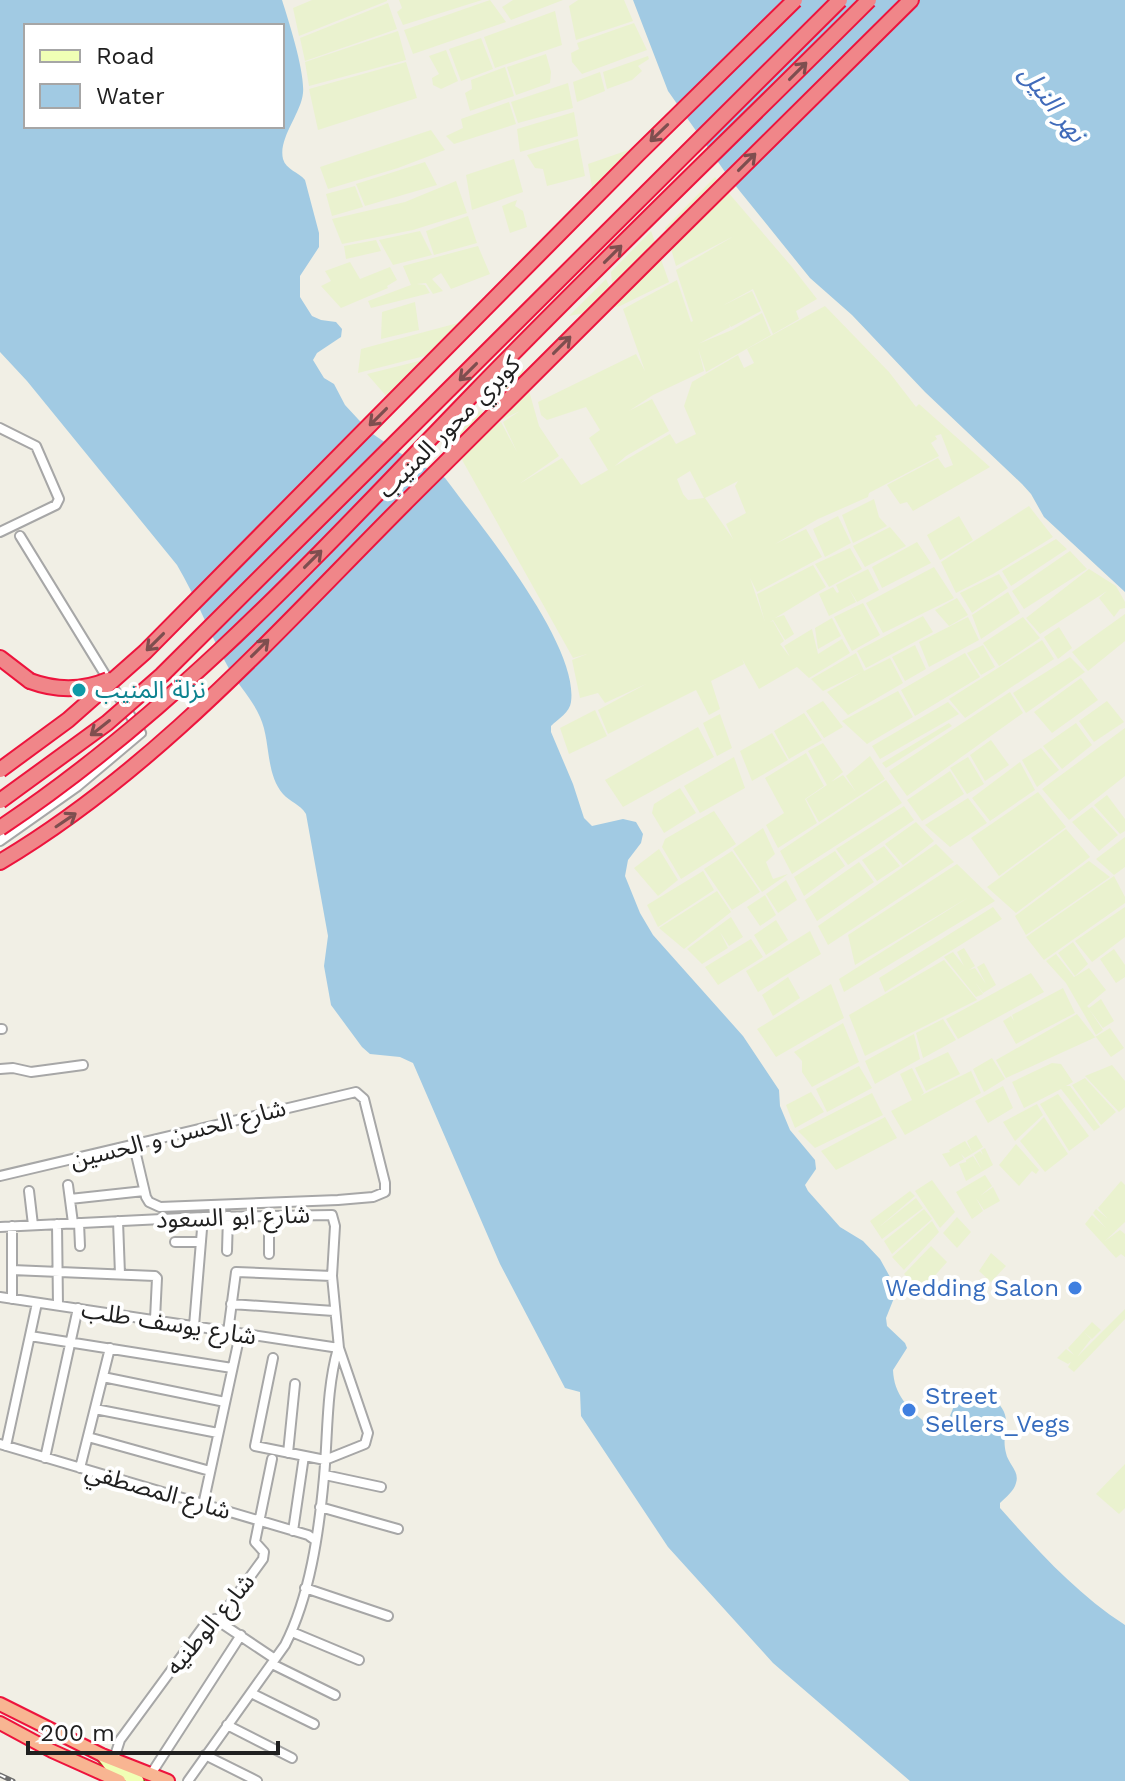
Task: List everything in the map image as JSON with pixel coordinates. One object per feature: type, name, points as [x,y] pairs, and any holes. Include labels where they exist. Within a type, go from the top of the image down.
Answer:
[{"type":"highway","points":[[0,770],[68,720],[123,673],[795,0]]},
{"type":"highway","name":"كوبري محور المنيب","points":[[0,801],[107,723],[162,675],[840,0]]},
{"type":"highway","name":"كوبري محور المنيب","points":[[0,828],[94,762],[232,641],[513,353],[869,0]]},
{"type":"highway","name":"كوبري محور المنيب","points":[[0,862],[57,826],[108,788],[198,710],[911,0]]},
{"type":"highway","points":[[0,658],[30,681]]},
{"type":"highway","points":[[0,671],[12,677],[71,689],[98,685],[123,673]]},
{"type":"highway","points":[[0,1704],[109,1760],[168,1781]]},
{"type":"highway","points":[[0,1723],[52,1751],[129,1780]]},
{"type":"main road","points":[[109,1760],[129,1780]]},
{"type":"street","points":[[0,428],[36,446],[59,499],[56,505],[0,532]]},
{"type":"street","points":[[0,841],[78,786],[141,733],[20,536]]},
{"type":"street","points":[[0,1069],[31,1072],[83,1065]]},
{"type":"street","name":"شارع الحسن و الحسين","points":[[0,1176],[356,1092],[364,1099],[385,1183],[385,1192],[380,1195],[338,1200],[160,1207],[149,1202],[144,1191]]},
{"type":"street","points":[[70,1199],[144,1191],[134,1146]]},
{"type":"street","points":[[68,1185],[80,1246]]},
{"type":"street","points":[[29,1191],[33,1225]]},
{"type":"street","points":[[269,1215],[269,1254]]},
{"type":"street","name":"شارع ابو السعود","points":[[0,1227],[228,1216],[332,1215],[335,1226],[332,1276],[339,1348]]},
{"type":"street","points":[[227,1251],[228,1216]]},
{"type":"street","points":[[194,1326],[203,1217]]},
{"type":"street","points":[[118,1221],[120,1274]]},
{"type":"street","points":[[57,1224],[58,1305]]},
{"type":"street","points":[[12,1226],[12,1299]]},
{"type":"street","points":[[175,1242],[201,1242]]},
{"type":"street","points":[[12,1270],[156,1276],[155,1319]]},
{"type":"street","points":[[228,1332],[235,1273],[332,1276]]},
{"type":"street","name":"شارع يوسف طلب","points":[[0,1297],[339,1348]]},
{"type":"street","points":[[3,1445],[37,1303]]},
{"type":"street","points":[[231,1304],[334,1311]]},
{"type":"street","points":[[45,1458],[78,1308]]},
{"type":"street","points":[[203,1505],[240,1334]]},
{"type":"street","points":[[30,1336],[232,1368]]},
{"type":"street","points":[[80,1468],[110,1348]]},
{"type":"street","points":[[188,1781],[292,1632],[316,1549],[325,1475],[330,1385],[339,1348]]},
{"type":"street","points":[[273,1358],[255,1446],[325,1460],[365,1444],[368,1437],[339,1348]]},
{"type":"street","points":[[103,1377],[225,1402]]},
{"type":"street","points":[[288,1453],[295,1384]]},
{"type":"street","points":[[95,1409],[218,1433]]},
{"type":"street","points":[[88,1437],[210,1471]]},
{"type":"street","name":"شارع المصطفي","points":[[3,1445],[315,1540]]},
{"type":"street","points":[[293,1531],[304,1456]]},
{"type":"street","points":[[260,1521],[272,1459]]},
{"type":"street","points":[[325,1475],[381,1487]]},
{"type":"street","points":[[320,1507],[398,1529]]},
{"type":"street","name":"شارع الوطنيه","points":[[109,1760],[120,1740],[206,1623],[220,1618],[263,1559],[264,1552],[255,1542],[260,1521]]},
{"type":"street","points":[[305,1588],[388,1616]]},
{"type":"street","points":[[215,1619],[273,1661],[335,1695]]},
{"type":"street","points":[[292,1632],[359,1660]]},
{"type":"street","points":[[151,1774],[241,1635]]},
{"type":"street","points":[[251,1693],[314,1724]]},
{"type":"street","points":[[227,1725],[292,1758]]},
{"type":"street","points":[[205,1755],[257,1781]]},
{"type":"green space","points":[[312,0],[387,1],[299,36],[293,8]]},
{"type":"green space","points":[[399,0],[482,0],[403,25],[397,12],[402,8]]},
{"type":"green space","points":[[490,0],[506,22],[413,54],[404,30]]},
{"type":"green space","points":[[513,0],[563,0],[511,20],[502,7]]},
{"type":"green space","points":[[578,0],[624,0],[633,21],[576,40],[569,6]]},
{"type":"green space","points":[[388,3],[397,29],[305,61],[300,38]]},
{"type":"green space","points":[[555,11],[562,45],[495,68],[484,37]]},
{"type":"green space","points":[[634,23],[647,50],[582,74],[572,62],[571,53],[579,49],[577,43]]},
{"type":"green space","points":[[398,31],[406,60],[309,86],[305,62]]},
{"type":"green space","points":[[481,38],[493,69],[461,81],[449,49]]},
{"type":"green space","points":[[446,50],[458,81],[441,89],[433,85],[432,78],[439,74],[429,56]]},
{"type":"green space","points":[[546,54],[551,72],[550,83],[516,95],[507,67]]},
{"type":"green space","points":[[648,56],[649,59],[638,66],[642,71],[632,80],[607,89],[603,72]]},
{"type":"green space","points":[[406,62],[417,98],[318,130],[309,89]]},
{"type":"green space","points":[[505,67],[514,96],[470,111],[465,93],[472,89],[471,80]]},
{"type":"green space","points":[[600,72],[605,91],[577,102],[573,82]]},
{"type":"green space","points":[[568,83],[573,108],[518,123],[511,102]]},
{"type":"green space","points":[[509,102],[516,124],[454,144],[446,136],[463,128],[461,119]]},
{"type":"green space","points":[[574,112],[578,136],[520,152],[517,129]]},
{"type":"green space","points":[[431,130],[445,150],[328,189],[320,167]]},
{"type":"green space","points":[[578,139],[585,176],[547,186],[543,169],[535,168],[527,155]]},
{"type":"green space","points":[[640,146],[595,204],[588,164]]},
{"type":"green space","points":[[514,159],[523,192],[472,210],[466,175]]},
{"type":"green space","points":[[425,162],[437,185],[365,206],[356,184]]},
{"type":"green space","points":[[715,177],[817,299],[796,311],[799,319],[773,334],[753,289],[722,306],[752,291],[761,311],[731,327],[729,324],[730,327],[698,344],[762,313],[771,335],[706,372],[698,348],[704,371],[653,395],[629,411],[652,399],[669,431],[626,456],[615,466],[670,434],[676,444],[696,434],[684,406],[692,382],[738,355],[744,368],[754,363],[747,349],[825,306],[889,372],[916,407],[919,404],[990,467],[913,511],[907,502],[900,504],[887,485],[938,458],[945,468],[953,465],[941,434],[935,436],[937,439],[931,443],[939,456],[869,493],[868,497],[818,519],[775,544],[806,529],[822,557],[757,592],[750,578],[765,622],[757,594],[813,565],[826,587],[775,618],[784,615],[794,634],[785,640],[773,620],[770,622],[773,621],[784,641],[780,644],[790,657],[784,646],[812,629],[818,654],[842,639],[850,653],[809,678],[797,667],[759,689],[742,659],[744,664],[711,681],[720,709],[709,715],[696,690],[608,734],[598,710],[646,684],[605,703],[598,693],[580,698],[572,660],[587,654],[573,658],[449,441],[481,410],[490,428],[501,422],[517,452],[503,422],[520,411],[495,423],[485,406],[522,366],[539,426],[559,456],[519,484],[562,458],[581,485],[608,470],[589,438],[600,430],[586,407],[547,420],[541,415],[538,402],[636,354],[645,371],[623,309],[677,280],[693,321],[676,270],[734,236],[676,266],[665,228]],"holes":[[[690,471],[704,498],[688,500],[683,494],[677,479]],[[738,481],[735,486],[746,513],[726,524],[733,539],[705,498]]]},
{"type":"green space","points":[[456,181],[467,213],[413,230],[342,244],[332,219],[405,202]]},
{"type":"green space","points":[[355,186],[363,207],[332,216],[326,194]]},
{"type":"green space","points":[[517,200],[515,206],[523,211],[527,227],[510,233],[502,206]]},
{"type":"green space","points":[[468,216],[477,243],[434,255],[426,231]]},
{"type":"green space","points":[[420,231],[432,255],[393,265],[379,240]]},
{"type":"green space","points":[[651,231],[669,282],[620,306],[569,316],[606,279],[613,295],[611,272]]},
{"type":"green space","points":[[376,240],[381,251],[346,259],[344,246]]},
{"type":"green space","points":[[478,246],[490,274],[451,289],[441,273],[432,279],[443,291],[433,294],[426,283],[417,284],[425,285],[430,293],[371,308],[368,301],[411,285],[403,266]]},
{"type":"green space","points":[[350,262],[360,279],[390,267],[397,280],[388,288],[341,308],[321,286],[331,281],[325,271]]},
{"type":"green space","points":[[415,302],[419,330],[381,339],[382,312]]},
{"type":"green space","points":[[484,316],[452,349],[358,373],[361,349]]},
{"type":"green space","points":[[447,354],[395,406],[367,374]]},
{"type":"green space","points":[[874,499],[879,517],[887,526],[853,543],[842,515]]},
{"type":"green space","points":[[1029,506],[1053,537],[956,593],[941,562]]},
{"type":"green space","points":[[838,516],[851,543],[825,557],[813,529]]},
{"type":"green space","points":[[959,516],[973,540],[940,560],[927,535]]},
{"type":"green space","points":[[890,527],[906,546],[865,567],[853,546]]},
{"type":"green space","points":[[1056,539],[1067,549],[1011,586],[1002,571]]},
{"type":"green space","points":[[917,542],[931,563],[882,588],[872,567]]},
{"type":"green space","points":[[850,548],[862,569],[829,587],[815,564]]},
{"type":"green space","points":[[1070,551],[1087,569],[1024,609],[1012,591]]},
{"type":"green space","points":[[934,567],[954,598],[883,633],[866,603]]},
{"type":"green space","points":[[868,569],[879,590],[857,602],[848,587],[856,602],[829,616],[819,594],[833,587],[839,592],[836,585]]},
{"type":"green space","points":[[1089,569],[1116,586],[1125,608],[1114,617],[1099,598],[1107,591],[1040,634],[1026,618]]},
{"type":"green space","points":[[999,574],[1008,588],[972,613],[960,593]]},
{"type":"green space","points":[[1008,592],[1020,613],[981,639],[972,615]]},
{"type":"green space","points":[[957,598],[968,615],[949,626],[935,610]]},
{"type":"green space","points":[[863,603],[880,635],[852,651],[834,617]]},
{"type":"green space","points":[[1125,614],[1125,641],[1088,671],[1072,652]]},
{"type":"green space","points":[[923,616],[933,632],[866,668],[857,651]]},
{"type":"green space","points":[[968,617],[979,640],[929,667],[919,642]]},
{"type":"green space","points":[[1023,617],[1040,638],[999,666],[983,643]]},
{"type":"green space","points":[[832,618],[841,636],[818,649],[815,628]]},
{"type":"green space","points":[[1059,627],[1072,648],[1058,659],[1044,637]]},
{"type":"green space","points":[[1042,640],[1054,659],[965,718],[949,699]]},
{"type":"green space","points":[[915,645],[926,669],[905,681],[892,657]]},
{"type":"green space","points":[[983,645],[995,667],[981,675],[967,653]]},
{"type":"green space","points":[[856,653],[864,671],[890,658],[903,683],[848,715],[827,692],[862,672],[823,691],[811,679]]},
{"type":"green space","points":[[965,653],[980,677],[915,716],[901,690]]},
{"type":"green space","points":[[1070,657],[1085,672],[1026,713],[1013,693]]},
{"type":"green space","points":[[1081,678],[1098,700],[1052,733],[1034,712]]},
{"type":"green space","points":[[898,691],[913,717],[867,744],[842,721]]},
{"type":"green space","points":[[1010,692],[1023,713],[907,796],[889,771]]},
{"type":"green space","points":[[823,701],[843,727],[824,738],[806,711]]},
{"type":"green space","points":[[1107,701],[1124,722],[1094,742],[1079,721]]},
{"type":"green space","points":[[948,702],[959,714],[880,759],[872,746]]},
{"type":"green space","points":[[595,710],[607,736],[569,754],[560,728]]},
{"type":"green space","points":[[804,713],[822,740],[789,759],[774,731]]},
{"type":"green space","points":[[720,714],[732,748],[717,756],[703,723]]},
{"type":"green space","points":[[949,723],[952,726],[886,768],[882,763]]},
{"type":"green space","points":[[1076,723],[1092,745],[1062,769],[1043,746]]},
{"type":"green space","points":[[698,727],[714,757],[623,807],[605,780]]},
{"type":"green space","points":[[1125,728],[1125,776],[1069,820],[1042,789]]},
{"type":"green space","points":[[772,733],[788,760],[752,781],[740,751]]},
{"type":"green space","points":[[991,740],[1009,765],[985,781],[970,755]]},
{"type":"green space","points":[[823,743],[843,772],[831,782],[843,775],[856,792],[846,776],[870,756],[885,779],[819,822],[806,799],[827,785],[808,751]]},
{"type":"green space","points":[[1041,748],[1059,770],[1037,787],[1022,760]]},
{"type":"green space","points":[[806,753],[824,786],[805,799],[817,823],[778,848],[766,825],[784,813],[765,778]]},
{"type":"green space","points":[[734,757],[745,788],[700,813],[684,786]]},
{"type":"green space","points":[[968,757],[984,784],[967,794],[950,768]]},
{"type":"green space","points":[[1020,762],[1035,790],[990,821],[972,798]]},
{"type":"green space","points":[[950,771],[964,794],[922,821],[907,800]]},
{"type":"green space","points":[[886,780],[902,803],[792,874],[780,851]]},
{"type":"green space","points":[[680,788],[696,813],[664,833],[652,813],[654,804]]},
{"type":"green space","points":[[1038,792],[1066,827],[999,876],[971,838]]},
{"type":"green space","points":[[1107,795],[1125,819],[1125,831],[1120,834],[1094,805]]},
{"type":"green space","points":[[968,798],[987,823],[950,847],[925,825]]},
{"type":"green space","points":[[904,806],[914,820],[848,865],[836,849]]},
{"type":"green space","points":[[1092,807],[1118,835],[1099,851],[1072,822]]},
{"type":"green space","points":[[714,811],[736,844],[681,879],[662,847],[665,839]]},
{"type":"green space","points":[[916,822],[934,841],[903,865],[885,844]]},
{"type":"green space","points":[[763,828],[775,854],[766,862],[773,879],[788,874],[762,892],[733,849]]},
{"type":"green space","points":[[1066,829],[1090,857],[1016,913],[987,887]]},
{"type":"green space","points":[[1125,837],[1125,867],[1114,875],[1096,859]]},
{"type":"green space","points":[[936,844],[954,862],[828,945],[818,926]]},
{"type":"green space","points":[[884,846],[900,866],[877,881],[862,860]]},
{"type":"green space","points":[[659,849],[678,880],[658,896],[634,868]]},
{"type":"green space","points":[[732,851],[760,892],[732,910],[704,869]]},
{"type":"green space","points":[[835,851],[845,866],[804,896],[794,877]]},
{"type":"green space","points":[[1089,861],[1110,877],[1026,935],[1015,916]]},
{"type":"green space","points":[[859,862],[874,882],[817,921],[805,900]]},
{"type":"green space","points":[[957,864],[995,901],[844,992],[839,979],[969,897],[855,965],[848,935]]},
{"type":"green space","points":[[703,871],[714,890],[658,927],[647,905]]},
{"type":"green space","points":[[1114,876],[1125,903],[1044,960],[1026,937]]},
{"type":"green space","points":[[786,880],[797,900],[778,913],[766,894]]},
{"type":"green space","points":[[717,891],[731,912],[684,949],[659,928]]},
{"type":"green space","points":[[765,895],[776,915],[760,926],[747,907]]},
{"type":"green space","points":[[993,907],[1002,919],[885,992],[879,978]]},
{"type":"green space","points":[[1125,907],[1125,937],[1092,962],[1075,941]]},
{"type":"green space","points":[[731,917],[743,937],[729,946],[720,932],[728,948],[702,964],[687,949]]},
{"type":"green space","points":[[776,920],[788,940],[766,955],[754,935]]},
{"type":"green space","points":[[810,931],[821,954],[758,992],[746,971]]},
{"type":"green space","points":[[751,939],[763,957],[718,985],[705,967]]},
{"type":"green space","points":[[1073,942],[1088,964],[1075,976],[1058,953]]},
{"type":"green space","points":[[964,948],[975,966],[969,970],[975,968],[986,984],[977,967],[984,963],[996,985],[983,993],[975,982],[983,994],[976,997],[944,957],[953,952],[964,966],[957,952]]},
{"type":"green space","points":[[1114,949],[1125,965],[1125,977],[1116,983],[1100,959]]},
{"type":"green space","points":[[1056,954],[1074,977],[1089,968],[1106,990],[1087,1006],[1089,1008],[1101,999],[1114,1021],[1103,1028],[1089,1009],[1103,1030],[1096,1035],[1066,983],[1046,961]]},
{"type":"green space","points":[[944,960],[977,1000],[865,1056],[849,1015]]},
{"type":"green space","points":[[1031,973],[1044,992],[958,1039],[946,1019]]},
{"type":"green space","points":[[788,977],[800,998],[773,1016],[762,995]]},
{"type":"green space","points":[[831,984],[844,1018],[776,1057],[757,1029]]},
{"type":"green space","points":[[1063,988],[1075,1013],[1016,1044],[1003,1021],[1011,1016],[1014,1021],[1012,1015]]},
{"type":"green space","points":[[1077,1014],[1095,1037],[1110,1028],[1124,1048],[1111,1057],[1096,1037],[1006,1078],[996,1060]]},
{"type":"green space","points":[[943,1019],[956,1040],[923,1058],[916,1033]]},
{"type":"green space","points":[[843,1023],[859,1062],[812,1087],[802,1072],[802,1061],[794,1052]]},
{"type":"green space","points":[[914,1034],[920,1059],[875,1084],[865,1061]]},
{"type":"green space","points":[[948,1052],[960,1074],[926,1091],[915,1068]]},
{"type":"green space","points":[[992,1058],[1005,1079],[984,1092],[973,1069]]},
{"type":"green space","points":[[1052,1063],[1061,1064],[1073,1082],[1066,1086],[1070,1086],[1100,1127],[1094,1131],[1061,1089],[1024,1108],[1012,1082]]},
{"type":"green space","points":[[1112,1065],[1125,1081],[1125,1107],[1119,1112],[1085,1076]]},
{"type":"green space","points":[[859,1066],[872,1088],[827,1112],[816,1089]]},
{"type":"green space","points":[[912,1068],[924,1093],[920,1096],[971,1071],[981,1093],[905,1135],[891,1111],[912,1100],[900,1074]]},
{"type":"green space","points":[[1085,1078],[1116,1112],[1101,1125],[1072,1085]]},
{"type":"green space","points":[[1003,1086],[1013,1108],[988,1123],[975,1101]]},
{"type":"green space","points":[[811,1092],[824,1112],[795,1128],[786,1105]]},
{"type":"green space","points":[[872,1093],[883,1115],[815,1148],[798,1131]]},
{"type":"green space","points":[[1058,1094],[1089,1136],[1069,1151],[1040,1104]]},
{"type":"green space","points":[[1037,1104],[1043,1115],[1015,1141],[1003,1122]]},
{"type":"green space","points":[[885,1117],[897,1138],[836,1170],[821,1151]]},
{"type":"green space","points":[[1044,1117],[1068,1154],[1045,1172],[1020,1141]]},
{"type":"green space","points":[[976,1135],[983,1147],[965,1158],[961,1154],[964,1159],[950,1167],[942,1154],[965,1141],[972,1152],[967,1141]]},
{"type":"green space","points":[[1016,1144],[1039,1170],[1036,1174],[1032,1171],[1019,1186],[999,1165]]},
{"type":"green space","points":[[985,1148],[993,1165],[966,1181],[959,1164],[973,1156],[982,1170],[974,1155],[980,1151],[983,1155],[981,1150]]},
{"type":"green space","points":[[985,1175],[992,1186],[980,1196],[993,1187],[1000,1201],[984,1210],[976,1198],[983,1211],[972,1219],[956,1192]]},
{"type":"green space","points":[[932,1180],[955,1212],[940,1228],[915,1191]]},
{"type":"green space","points":[[1121,1181],[1125,1185],[1125,1222],[1105,1241],[1120,1230],[1125,1234],[1125,1257],[1121,1254],[1116,1258],[1085,1224],[1092,1215],[1106,1228],[1093,1213],[1096,1209],[1107,1218],[1098,1208]]},
{"type":"green space","points":[[910,1191],[915,1196],[878,1228],[916,1198],[923,1208],[882,1239],[870,1221]]},
{"type":"green space","points":[[924,1209],[932,1219],[892,1254],[884,1241]]},
{"type":"green space","points":[[957,1217],[971,1232],[957,1248],[943,1233]]},
{"type":"green space","points":[[932,1221],[939,1232],[904,1270],[892,1257]]},
{"type":"green space","points":[[931,1246],[947,1262],[922,1290],[904,1274]]},
{"type":"green space","points":[[991,1253],[1006,1266],[991,1282],[979,1271]]},
{"type":"green space","points":[[1125,1309],[1125,1319],[1074,1372],[1068,1367],[1071,1362],[1068,1364],[1057,1358],[1066,1349],[1074,1355],[1068,1348],[1092,1322],[1101,1330],[1092,1339],[1084,1332],[1091,1339],[1077,1357]]},
{"type":"green space","points":[[1125,1464],[1125,1508],[1119,1514],[1096,1494]]},
{"type":"water","points":[[0,0],[282,0],[303,84],[301,101],[284,143],[283,159],[305,180],[319,233],[319,247],[300,276],[300,297],[312,316],[336,322],[342,329],[341,337],[317,353],[313,360],[324,378],[334,384],[345,405],[370,432],[416,464],[445,478],[502,554],[544,618],[560,649],[569,678],[571,702],[566,712],[551,726],[551,732],[584,818],[592,826],[623,819],[636,822],[643,834],[641,843],[628,860],[625,876],[640,913],[653,935],[743,1036],[779,1090],[780,1106],[790,1130],[815,1160],[816,1169],[805,1185],[808,1191],[840,1227],[863,1241],[880,1259],[895,1286],[886,1318],[887,1326],[907,1348],[893,1370],[896,1387],[903,1400],[926,1423],[944,1420],[950,1416],[954,1406],[965,1399],[994,1399],[1001,1406],[1006,1419],[1006,1453],[1017,1479],[1014,1489],[1000,1503],[1000,1508],[1074,1586],[1125,1625],[1125,1781],[910,1781],[773,1663],[668,1547],[581,1416],[580,1392],[565,1388],[500,1264],[413,1063],[400,1057],[370,1054],[331,1005],[324,966],[328,936],[306,814],[277,786],[260,717],[227,665],[184,577],[27,381],[0,352]]},
{"type":"water","name":"نهر النيل","points":[[633,0],[1125,0],[1125,592],[1044,517],[1022,484],[925,392],[852,315],[810,278],[730,179],[668,91]]},
{"type":"railway","points":[[0,1775],[13,1781]]},
{"type":"place","name":"نزلة المنيب","points":[[79,690]]},
{"type":"place","name":"Wedding Salon","points":[[1075,1288]]},
{"type":"place","name":"Street Sellers_Vegs","points":[[909,1410]]}]
